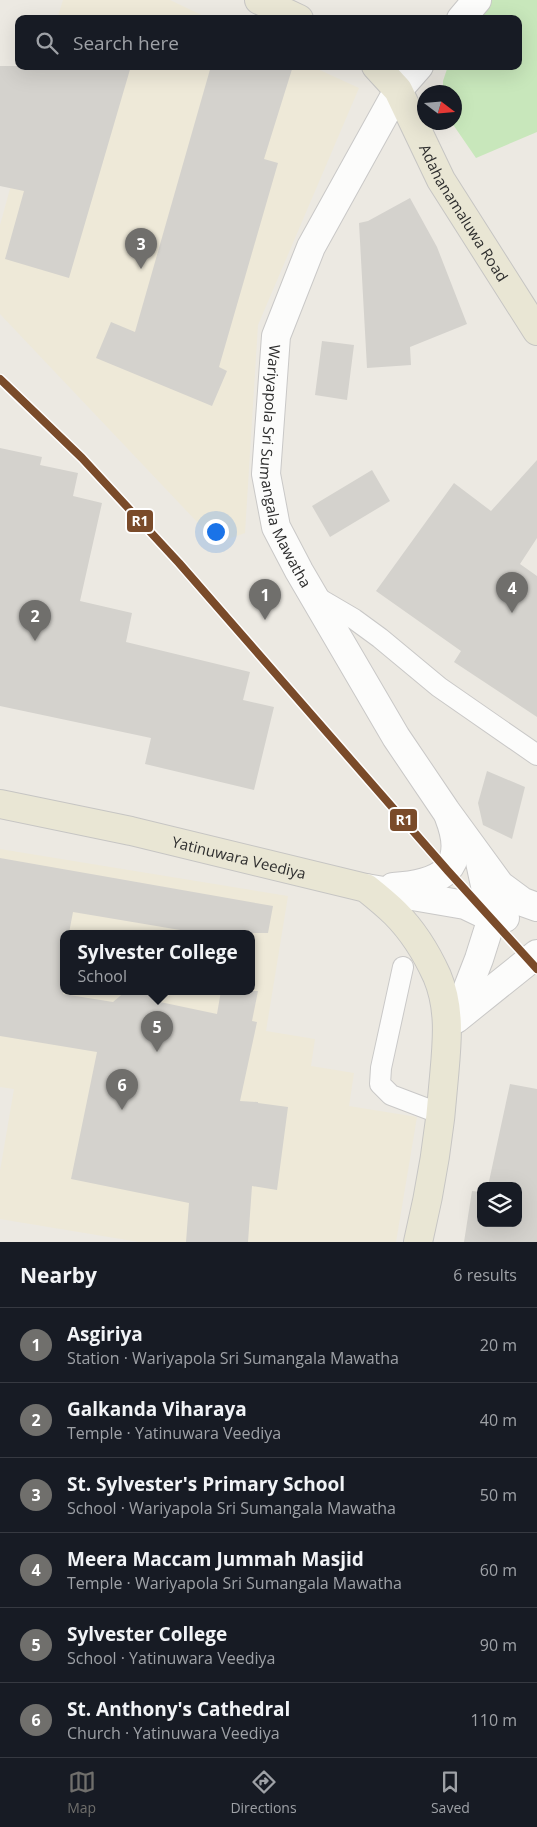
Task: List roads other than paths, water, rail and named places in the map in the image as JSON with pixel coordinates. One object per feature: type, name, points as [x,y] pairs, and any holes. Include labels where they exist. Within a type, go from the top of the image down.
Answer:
[{"type":"main road","points":[[259,0],[291,15]]},
{"type":"main road","name":"Adahanamaluwa Road","points":[[380,70],[398,90],[442,180],[537,332]]},
{"type":"main road","name":"Yatinuwara Veediya","points":[[0,804],[131,831],[366,888],[395,913],[414,936],[437,976],[444,1000],[448,1025],[441,1114],[428,1199],[418,1242]]},
{"type":"street","points":[[464,15],[477,0]]},
{"type":"street","name":"Wariyapola Sri Sumangala Mawatha","points":[[416,70],[398,90],[311,247],[276,336],[266,474],[276,527],[299,571],[396,737],[446,811],[500,885],[524,902],[537,907]]},
{"type":"street","points":[[366,888],[399,886],[427,881],[448,871],[454,859],[456,844],[446,811]]},
{"type":"street","name":"Wariyapola Sri Sumangala Mawatha","points":[[448,1025],[465,995],[492,918],[478,853]]},
{"type":"street","points":[[366,888],[464,906],[492,918],[537,916]]},
{"type":"street","points":[[448,1025],[537,954]]},
{"type":"lane","points":[[314,595],[354,619],[440,686],[537,755]]},
{"type":"lane","points":[[403,967],[381,1068],[380,1084],[390,1095],[441,1114]]},
{"type":"place","name":"St. Sylvester's Primary School","points":[[141,269]]},
{"type":"place","name":"Meera Maccam Jummah Masjid","points":[[512,613]]},
{"type":"place","name":"Asgiriya","points":[[265,620]]},
{"type":"place","name":"Galkanda Viharaya","points":[[35,641]]},
{"type":"place","name":"Sylvester College","points":[[157,1052]]},
{"type":"place","name":"St. Anthony's Cathedral","points":[[122,1110]]}]
